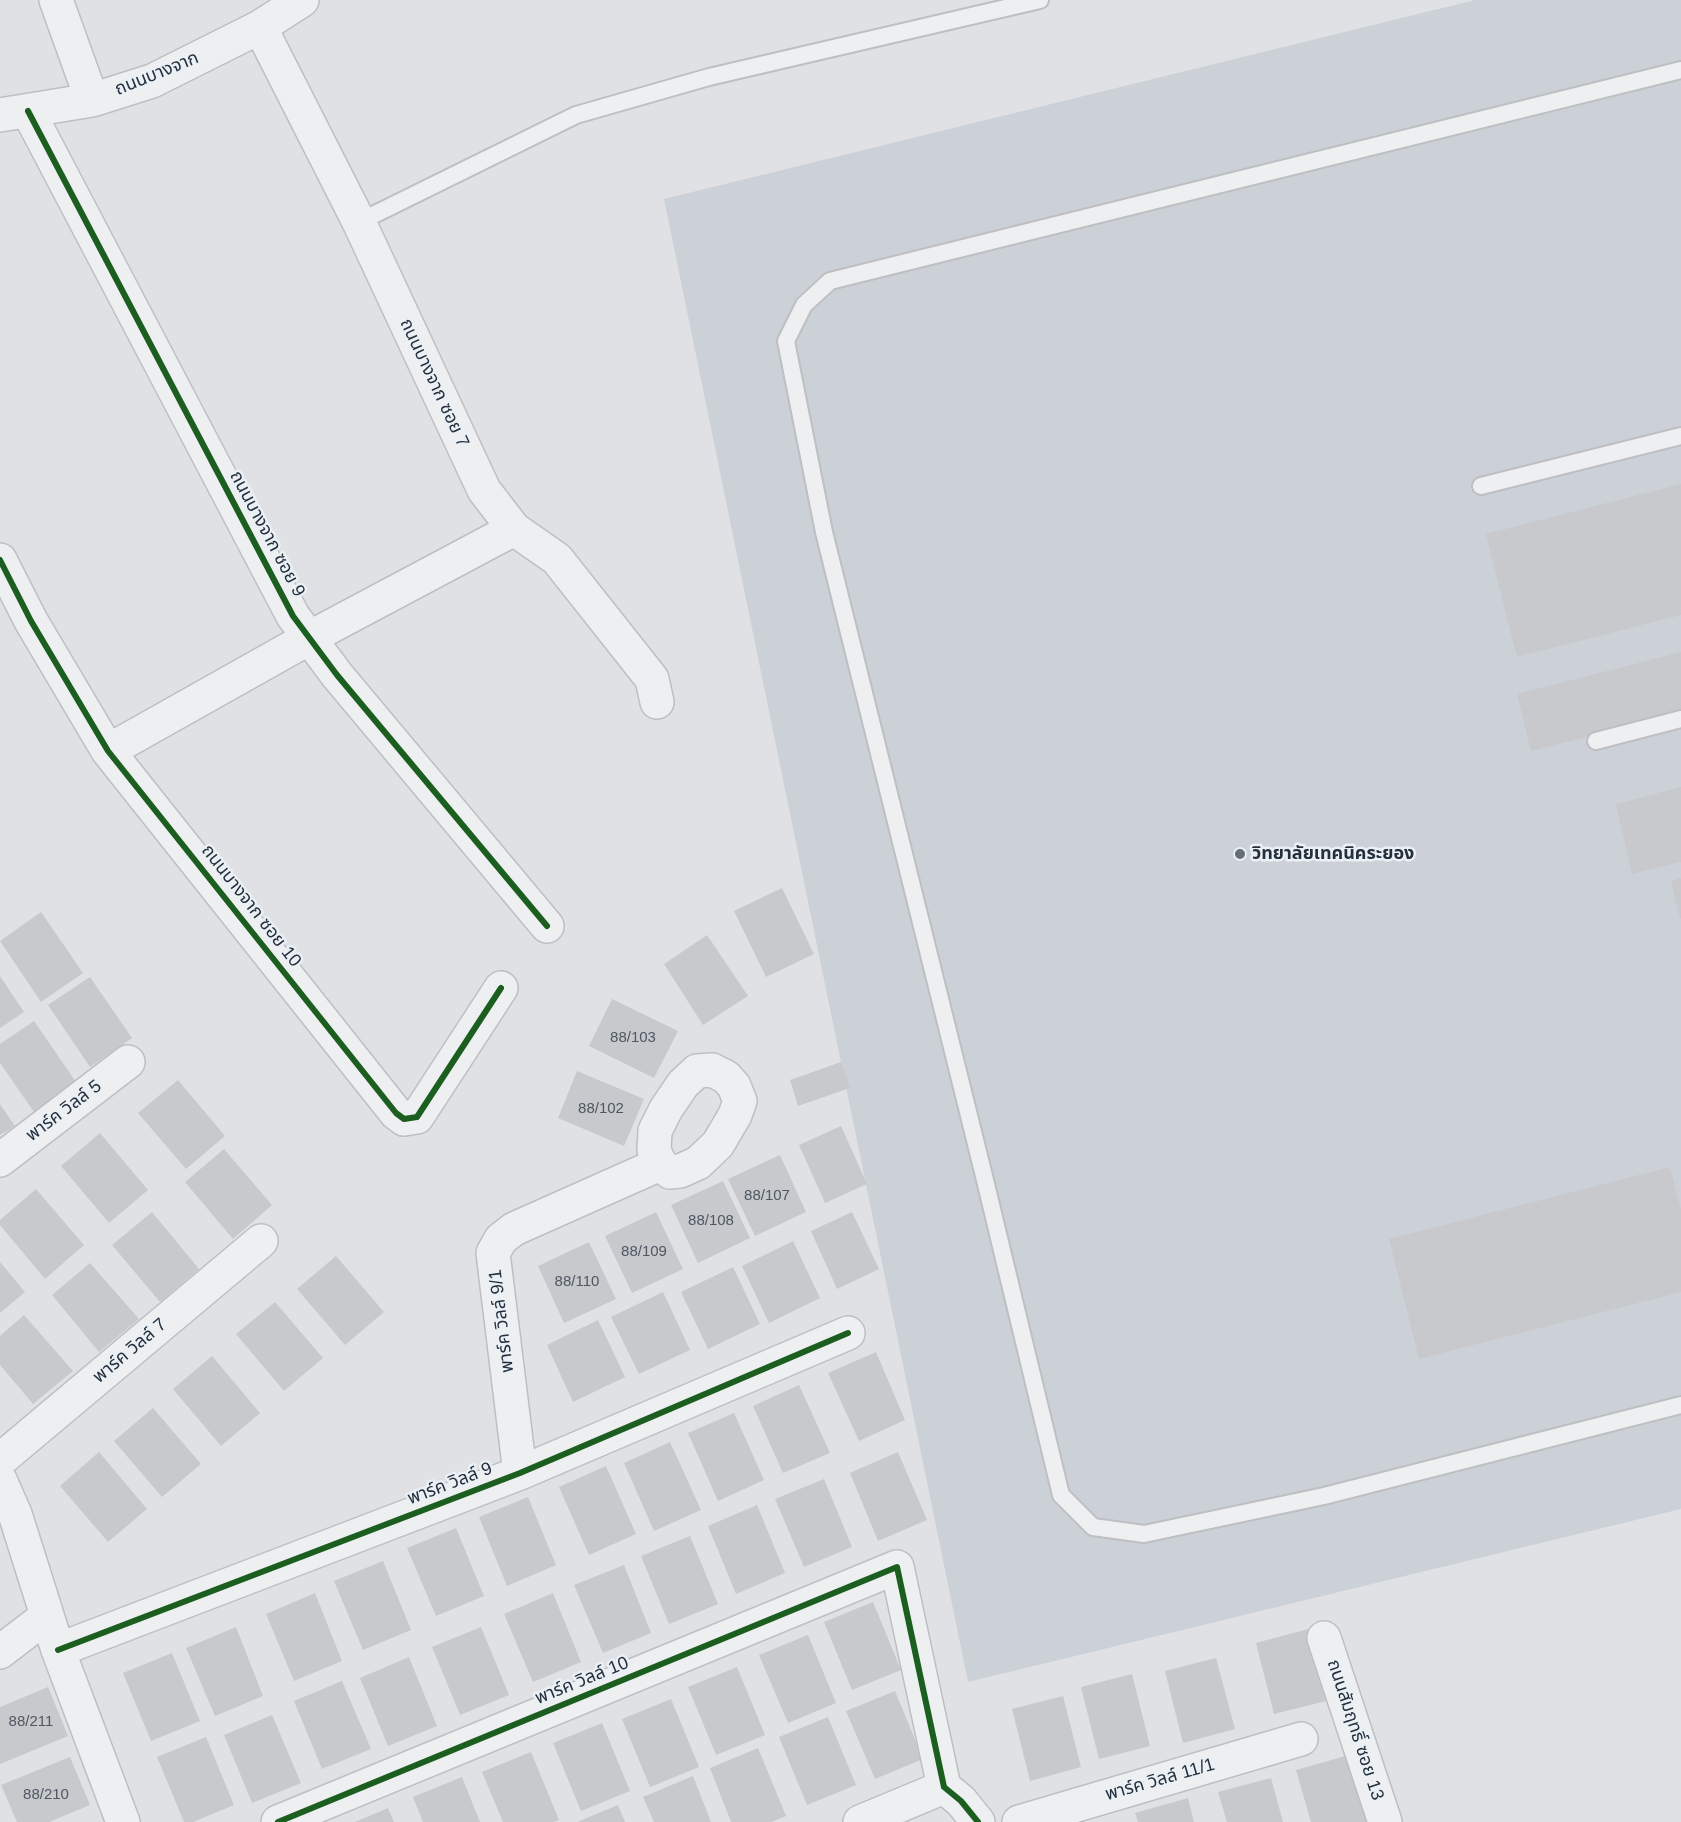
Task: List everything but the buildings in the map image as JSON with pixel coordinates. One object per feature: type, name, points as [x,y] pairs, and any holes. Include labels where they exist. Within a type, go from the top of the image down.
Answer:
[{"type":"street","points":[[56,0],[92,100]]},
{"type":"street","name":"ถนนบางจาก","points":[[14,113],[92,100],[152,81],[261,27],[302,0]]},
{"type":"street","name":"ถนนบางจาก ซอย 7","points":[[261,27],[359,222],[484,490],[514,529],[557,559],[652,679],[657,702]]},
{"type":"street","name":"ถนนบางจาก ซอย 9","points":[[14,113],[293,616],[337,675],[547,926]]},
{"type":"street","points":[[108,751],[309,638],[514,529]]},
{"type":"street","name":"ถนนบางจาก ซอย 10","points":[[0,560],[31,621],[108,751],[396,1113],[404,1119],[417,1117],[501,988]]},
{"type":"street","name":"พาร์ค วิลล์ 5","points":[[0,1160],[128,1062]]},
{"type":"street","name":"พาร์ค วิลล์ 9/1","points":[[520,1473],[493,1253],[501,1239],[514,1228],[660,1164]]},
{"type":"street","name":"พาร์ค วิลล์ 7","points":[[0,1460],[261,1241]]},
{"type":"street","name":"พาร์ค วิลล์ 9","points":[[58,1650],[520,1473],[848,1333]]},
{"type":"street","points":[[0,1480],[8,1518],[47,1616],[123,1822]]},
{"type":"street","name":"พาร์ค วิลล์ 10","points":[[278,1822],[897,1567],[944,1787]]},
{"type":"street","points":[[0,1652],[47,1616]]},
{"type":"street","name":"ถนนสัมฤทธิ์ ซอย 13","points":[[1324,1638],[1385,1822]]},
{"type":"street","name":"พาร์ค วิลล์ 11/1","points":[[1019,1822],[1300,1739]]},
{"type":"street","points":[[860,1822],[944,1787],[961,1801],[978,1822]]},
{"type":"lane","points":[[359,222],[576,115],[709,77],[1040,0]]},
{"type":"lane","points":[[1681,70],[830,281],[804,305],[786,340],[824,532],[980,1157],[1061,1495],[1093,1527],[1144,1534],[1324,1496],[1681,1405]]},
{"type":"lane","points":[[1481,486],[1681,436]]},
{"type":"lane","points":[[1596,741],[1681,719]]},
{"type":"shaded area","name":"วิทยาลัยเทคนิคระยอง","points":[[1475,0],[1681,0],[1681,1509],[968,1682],[664,199]]},
{"type":"cycle path","points":[[28,111],[293,616],[337,675],[547,926]]},
{"type":"cycle path","points":[[0,560],[31,621],[108,751],[396,1113],[404,1119],[417,1117],[501,988]]},
{"type":"cycle path","points":[[58,1650],[520,1473],[848,1333]]},
{"type":"cycle path","points":[[278,1822],[897,1567],[944,1787],[961,1801],[978,1822]]},
{"type":"place","name":"วิทยาลัยเทคนิคระยอง","points":[[1240,854]]}]
